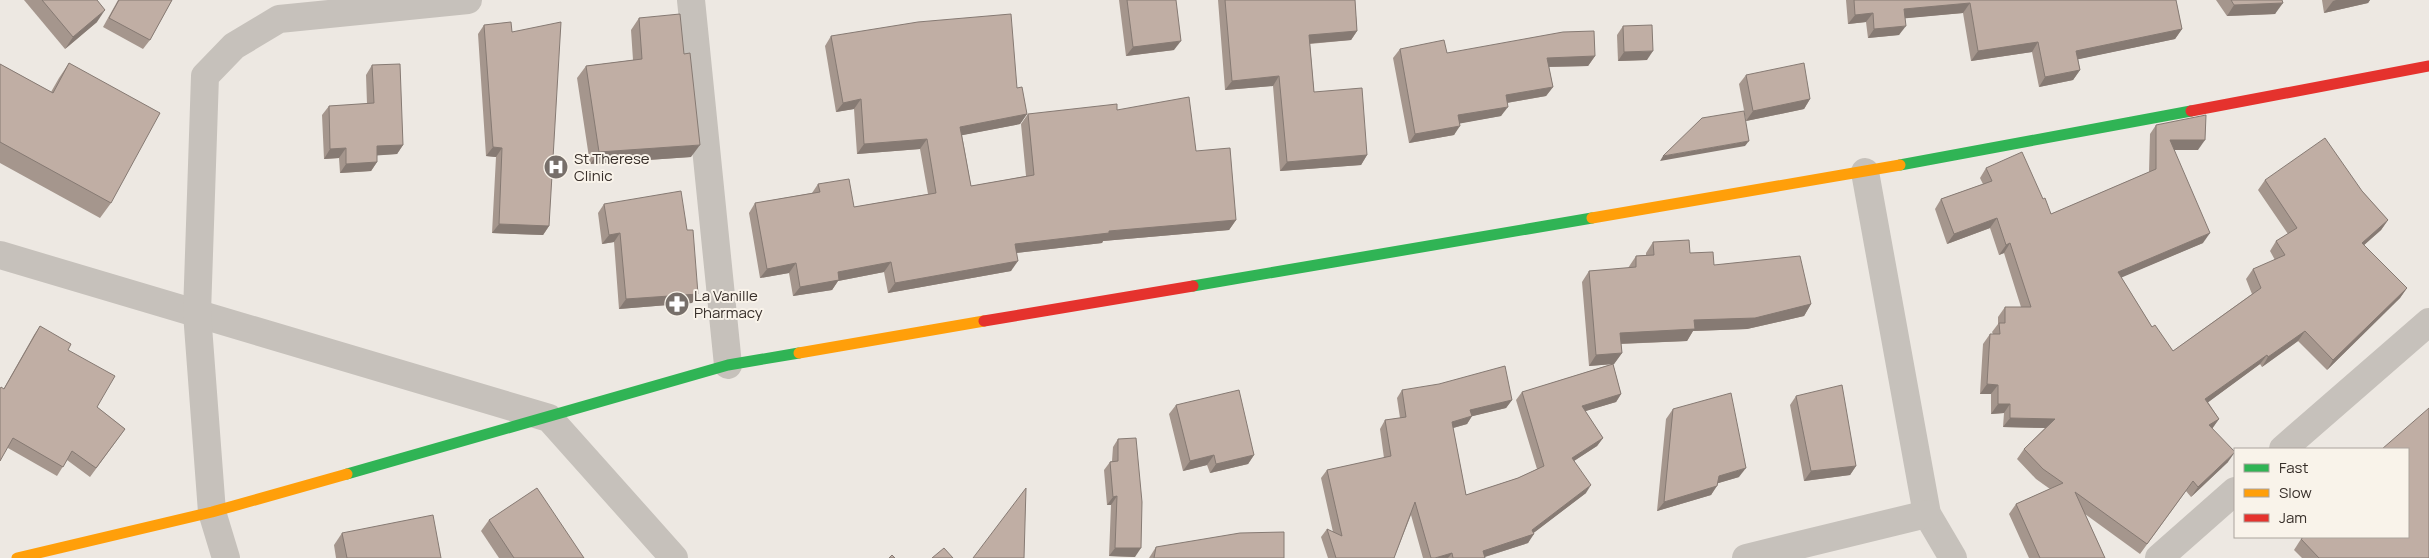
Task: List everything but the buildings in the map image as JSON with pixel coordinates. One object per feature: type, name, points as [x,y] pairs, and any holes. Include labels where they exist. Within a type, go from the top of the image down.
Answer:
[{"type":"street","points":[[226,558],[212,512],[197,313],[205,76],[234,46],[279,19],[468,0]]},
{"type":"street","points":[[691,0],[728,365]]},
{"type":"street","points":[[17,558],[212,512],[549,418],[728,365],[1865,172],[2429,66]]},
{"type":"street","points":[[1865,172],[1927,514],[1953,558]]},
{"type":"street","points":[[0,255],[549,418],[674,558]]},
{"type":"street","points":[[2284,448],[2429,322]]},
{"type":"street","points":[[2159,558],[2234,492]]},
{"type":"street","points":[[1746,558],[1927,514]]},
{"type":"traffic: fast","points":[[1900,165],[2191,111]]},
{"type":"traffic: fast","points":[[1193,286],[1592,218]]},
{"type":"traffic: fast","points":[[347,474],[728,365],[799,353]]},
{"type":"traffic: slow","points":[[1592,218],[1900,165]]},
{"type":"traffic: slow","points":[[799,353],[984,321]]},
{"type":"traffic: slow","points":[[17,558],[212,512],[347,474]]},
{"type":"traffic: jam","points":[[2191,111],[2429,66]]},
{"type":"traffic: jam","points":[[984,321],[1193,286]]},
{"type":"place","name":"St Therese Clinic","points":[[556,167]]},
{"type":"place","name":"La Vanille Pharmacy","points":[[677,304]]}]
